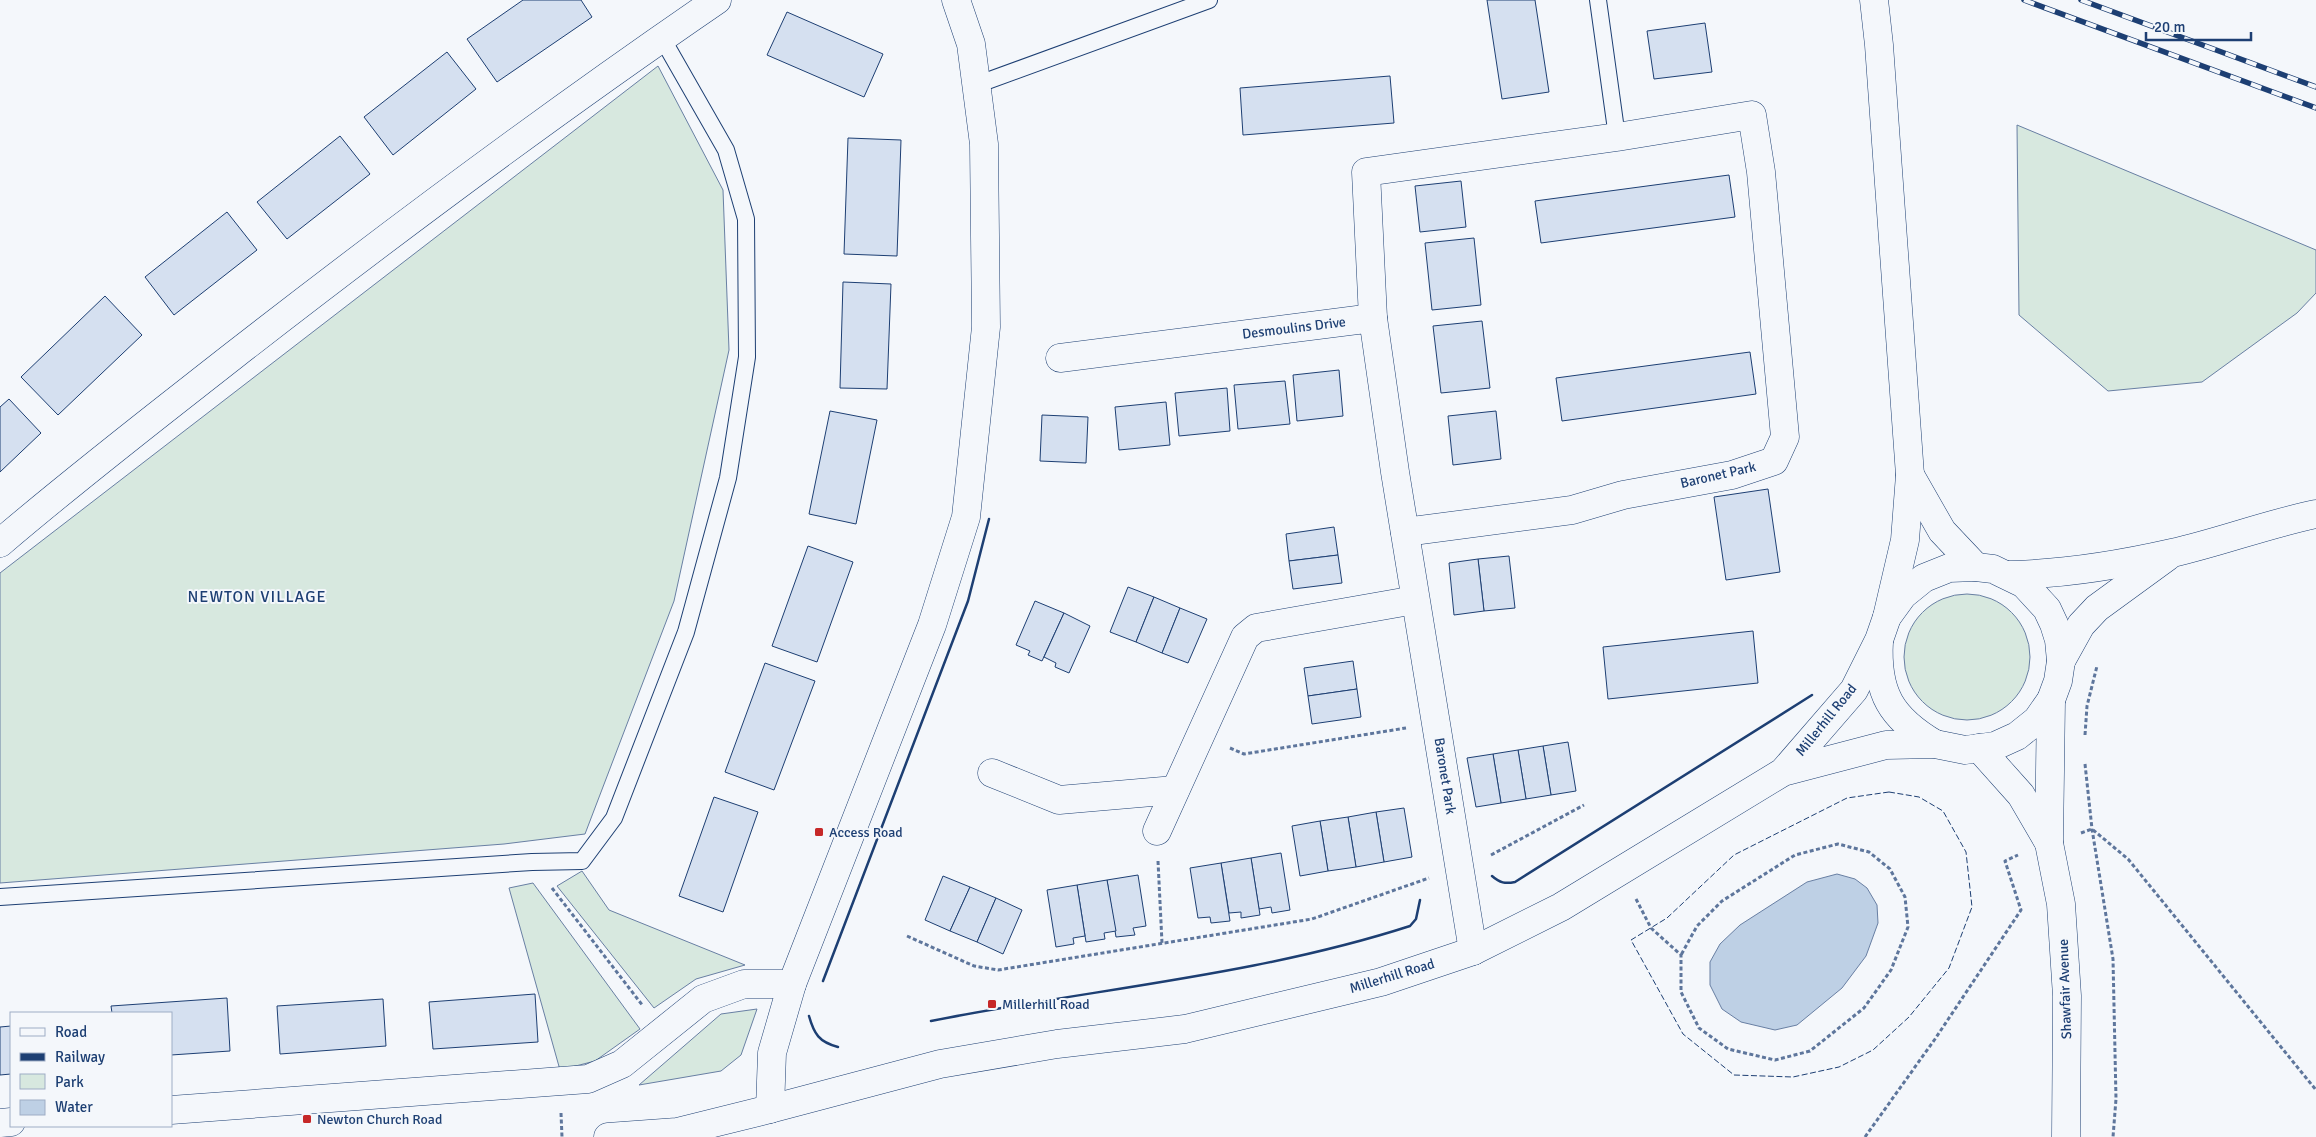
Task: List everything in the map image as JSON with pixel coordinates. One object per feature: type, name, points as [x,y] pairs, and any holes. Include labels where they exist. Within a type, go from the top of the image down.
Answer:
[{"type":"street","points":[[0,543],[66,486],[364,254],[717,0]]},
{"type":"street","points":[[770,1110],[772,1053],[792,984],[932,625],[966,518],[986,327],[984,144],[971,44],[956,0]]},
{"type":"street","points":[[1874,0],[1879,45],[1910,475],[1905,540],[1883,628]]},
{"type":"street","name":"Baronet Park","points":[[1405,532],[1572,510],[1623,495],[1732,474],[1774,461],[1785,437],[1761,172],[1752,115],[1617,137]]},
{"type":"street","points":[[1373,318],[1366,172],[1617,137]]},
{"type":"street","name":"Baronet Park","points":[[1373,318],[1395,472],[1473,951]]},
{"type":"street","name":"Desmoulins Drive","points":[[1060,358],[1373,318]]},
{"type":"street","points":[[1910,475],[1942,531],[1976,566]]},
{"type":"street","points":[[2009,575],[2052,574],[2173,553],[2275,522],[2316,514]]},
{"type":"street","points":[[2061,661],[2081,625],[2097,608],[2173,553]]},
{"type":"street","name":"Millerhill Road","points":[[608,1137],[677,1134],[940,1064],[1057,1044],[1185,1029],[1380,982],[1473,951],[1561,907],[1783,772],[1886,745],[1935,744],[1965,750],[1995,746],[2017,736],[2037,720],[2051,700],[2058,681],[2061,661],[2059,640],[2047,609],[2024,584],[2009,575],[1993,569],[1976,566],[1949,568],[1924,578],[1903,595],[1883,628],[1854,690],[1783,772]]},
{"type":"street","points":[[1157,831],[1245,637],[1256,628],[1416,600]]},
{"type":"street","name":"Millerhill Road","points":[[1883,628],[1878,665],[1883,690],[1895,712],[1913,731],[1935,744]]},
{"type":"street","name":"Shawfair Avenue","points":[[2051,700],[2049,843],[2061,904],[2067,996],[2066,1137]]},
{"type":"street","name":"Shawfair Avenue","points":[[1979,748],[2021,795],[2049,843]]},
{"type":"street","points":[[992,773],[1059,800],[1175,790]]},
{"type":"street","points":[[172,1110],[588,1079],[622,1064],[703,999],[744,984],[792,984]]},
{"type":"lane","points":[[976,85],[1209,0]]},
{"type":"lane","points":[[1598,0],[1617,137]]},
{"type":"lane","points":[[0,897],[532,862],[582,862],[614,818],[686,632],[730,468],[747,357],[746,219],[726,150],[662,38]]},
{"type":"path","points":[[2085,736],[2087,706],[2098,663]]},
{"type":"path","points":[[1200,735],[1244,754],[1436,723]]},
{"type":"path","points":[[2084,755],[2092,829],[2113,959],[2116,1099],[2113,1137]]},
{"type":"path","points":[[907,936],[974,966],[998,970],[1312,919],[1482,860],[1584,805]]},
{"type":"path","points":[[1864,1137],[1935,1039],[2021,910],[2005,861],[2049,843],[2092,829]]},
{"type":"path","points":[[2092,829],[2128,859],[2316,1090]]},
{"type":"path","points":[[1157,831],[1162,943]]},
{"type":"path","points":[[1621,871],[1651,928],[1681,955],[1682,992],[1699,1028],[1728,1049],[1775,1060],[1810,1052],[1864,1008],[1891,970],[1908,927],[1905,897],[1890,869],[1869,852],[1838,844],[1820,848],[1795,855],[1722,902],[1697,926],[1681,955]]},
{"type":"path","points":[[532,862],[662,1030]]},
{"type":"green space","points":[[658,66],[723,190],[729,350],[674,601],[585,834],[504,844],[0,883],[0,573]]},
{"type":"green space","points":[[2017,125],[2316,250],[2316,293],[2297,313],[2202,382],[2108,391],[2019,315]]},
{"type":"green space","points":[[1967,594],[1991,599],[2012,612],[2025,633],[2030,657],[2025,681],[2012,702],[1991,715],[1967,720],[1943,715],[1922,702],[1909,681],[1904,657],[1909,633],[1922,612],[1943,599]]},
{"type":"green space","points":[[582,871],[609,910],[745,965],[696,979],[654,1008],[557,886]]},
{"type":"green space","points":[[533,883],[640,1029],[595,1061],[560,1070],[509,888]]},
{"type":"green space","points":[[757,1009],[741,1055],[721,1071],[639,1085],[721,1014]]},
{"type":"water","points":[[1837,874],[1855,879],[1867,888],[1877,905],[1878,923],[1866,956],[1842,988],[1797,1025],[1775,1030],[1741,1022],[1722,1009],[1710,985],[1710,962],[1720,944],[1740,925],[1807,882]]},
{"type":"building","points":[[523,0],[581,0],[592,17],[497,82],[467,39]]},
{"type":"building","points":[[1487,0],[1535,0],[1549,92],[1502,99]]},
{"type":"building","points":[[787,12],[883,54],[864,97],[767,55]]},
{"type":"building","points":[[1705,23],[1712,72],[1654,79],[1647,31]]},
{"type":"building","points":[[447,52],[476,89],[393,155],[364,117]]},
{"type":"building","points":[[1390,76],[1394,123],[1243,135],[1240,88]]},
{"type":"building","points":[[340,136],[370,174],[287,239],[257,202]]},
{"type":"building","points":[[848,138],[901,140],[897,256],[844,254]]},
{"type":"building","points":[[1729,175],[1735,217],[1541,243],[1535,201]]},
{"type":"building","points":[[1461,181],[1466,227],[1420,232],[1415,186]]},
{"type":"building","points":[[227,212],[257,250],[174,315],[145,277]]},
{"type":"building","points":[[1474,238],[1481,305],[1432,310],[1425,243]]},
{"type":"building","points":[[843,282],[891,284],[887,389],[840,388]]},
{"type":"building","points":[[105,296],[142,335],[58,415],[21,377]]},
{"type":"building","points":[[1482,321],[1490,388],[1441,393],[1433,326]]},
{"type":"building","points":[[1750,352],[1756,394],[1562,421],[1556,378]]},
{"type":"building","points":[[1339,370],[1343,416],[1297,421],[1293,375]]},
{"type":"building","points":[[1285,381],[1290,424],[1238,429],[1234,385]]},
{"type":"building","points":[[1227,388],[1230,431],[1179,436],[1175,393]]},
{"type":"building","points":[[9,399],[41,433],[0,472],[0,407]]},
{"type":"building","points":[[1166,402],[1170,445],[1119,450],[1115,407]]},
{"type":"building","points":[[830,411],[877,420],[856,524],[809,514]]},
{"type":"building","points":[[1496,411],[1501,459],[1453,465],[1448,416]]},
{"type":"building","points":[[1042,415],[1088,417],[1086,463],[1040,461]]},
{"type":"building","points":[[1768,489],[1780,572],[1726,580],[1714,497]]},
{"type":"building","points":[[1334,527],[1338,555],[1289,561],[1286,534]]},
{"type":"building","points":[[808,546],[853,562],[817,662],[772,646]]},
{"type":"building","points":[[1338,555],[1342,583],[1293,589],[1289,561]]},
{"type":"building","points":[[1509,556],[1515,608],[1484,611],[1478,559]]},
{"type":"building","points":[[1478,559],[1484,611],[1454,615],[1449,563]]},
{"type":"building","points":[[1128,587],[1154,597],[1136,642],[1110,632]]},
{"type":"building","points":[[1154,597],[1180,608],[1162,653],[1136,642]]},
{"type":"building","points":[[1035,601],[1064,613],[1042,661],[1028,655],[1030,651],[1016,645]]},
{"type":"building","points":[[1180,608],[1207,619],[1188,663],[1162,653]]},
{"type":"building","points":[[1064,613],[1090,626],[1069,673],[1055,667],[1056,663],[1044,657]]},
{"type":"building","points":[[1753,631],[1758,683],[1608,699],[1603,647]]},
{"type":"building","points":[[1353,661],[1357,689],[1308,696],[1304,668]]},
{"type":"building","points":[[765,663],[815,681],[774,790],[725,772]]},
{"type":"building","points":[[1357,689],[1361,717],[1312,724],[1308,696]]},
{"type":"building","points":[[1568,742],[1576,791],[1551,795],[1543,746]]},
{"type":"building","points":[[1543,746],[1551,795],[1526,799],[1518,750]]},
{"type":"building","points":[[1518,750],[1526,799],[1501,803],[1493,754]]},
{"type":"building","points":[[1493,754],[1501,803],[1476,807],[1467,758]]},
{"type":"building","points":[[714,797],[758,812],[723,912],[679,896]]},
{"type":"building","points":[[1404,808],[1412,857],[1384,862],[1376,812]]},
{"type":"building","points":[[1376,812],[1384,862],[1356,867],[1348,817]]},
{"type":"building","points":[[1348,817],[1356,867],[1328,871],[1320,821]]},
{"type":"building","points":[[1320,821],[1328,871],[1300,876],[1292,826]]},
{"type":"building","points":[[1281,853],[1290,910],[1272,913],[1271,907],[1259,909],[1251,858]]},
{"type":"building","points":[[1251,858],[1260,915],[1241,918],[1241,912],[1229,913],[1221,863]]},
{"type":"building","points":[[1221,863],[1230,921],[1211,923],[1210,917],[1198,918],[1190,868]]},
{"type":"building","points":[[1138,875],[1146,926],[1133,928],[1135,935],[1116,937],[1107,880]]},
{"type":"building","points":[[943,876],[970,887],[950,931],[925,920]]},
{"type":"building","points":[[1107,880],[1116,931],[1104,933],[1105,939],[1086,942],[1077,885]]},
{"type":"building","points":[[1077,885],[1085,936],[1073,938],[1074,944],[1056,947],[1047,890]]},
{"type":"building","points":[[970,887],[996,898],[977,942],[950,931]]},
{"type":"building","points":[[996,898],[1022,910],[1003,954],[977,942]]},
{"type":"building","points":[[535,994],[538,1042],[433,1049],[429,1002]]},
{"type":"building","points":[[227,998],[230,1051],[172,1055],[172,1012],[112,1012],[111,1006]]},
{"type":"building","points":[[383,999],[386,1046],[280,1054],[277,1006]]},
{"type":"building","points":[[10,1026],[10,1074],[0,1075],[0,1027]]},
{"type":"railway","points":[[2024,0],[2316,108]]},
{"type":"railway","points":[[2081,0],[2316,87]]},
{"type":"fence","points":[[1889,792],[1919,797],[1943,811],[1966,852],[1972,907],[1949,968],[1909,1017],[1873,1050],[1839,1067],[1793,1077],[1734,1075],[1683,1034],[1631,940],[1667,918],[1734,855],[1847,798],[1889,792]]},
{"type":"wall","points":[[823,981],[968,601],[989,519]]},
{"type":"wall","points":[[1492,876],[1503,882],[1515,882],[1812,695]]},
{"type":"wall","points":[[931,1021],[1233,970],[1351,943],[1410,926],[1416,919],[1420,900]]},
{"type":"wall","points":[[809,1016],[818,1036],[826,1043],[838,1047]]},
{"type":"place","name":"Access Road","points":[[819,832]]},
{"type":"place","name":"Millerhill Road","points":[[992,1004]]},
{"type":"place","name":"Newton Church Road","points":[[307,1119]]},
{"type":"district","name":"NEWTON VILLAGE","points":[[257,597]]}]
